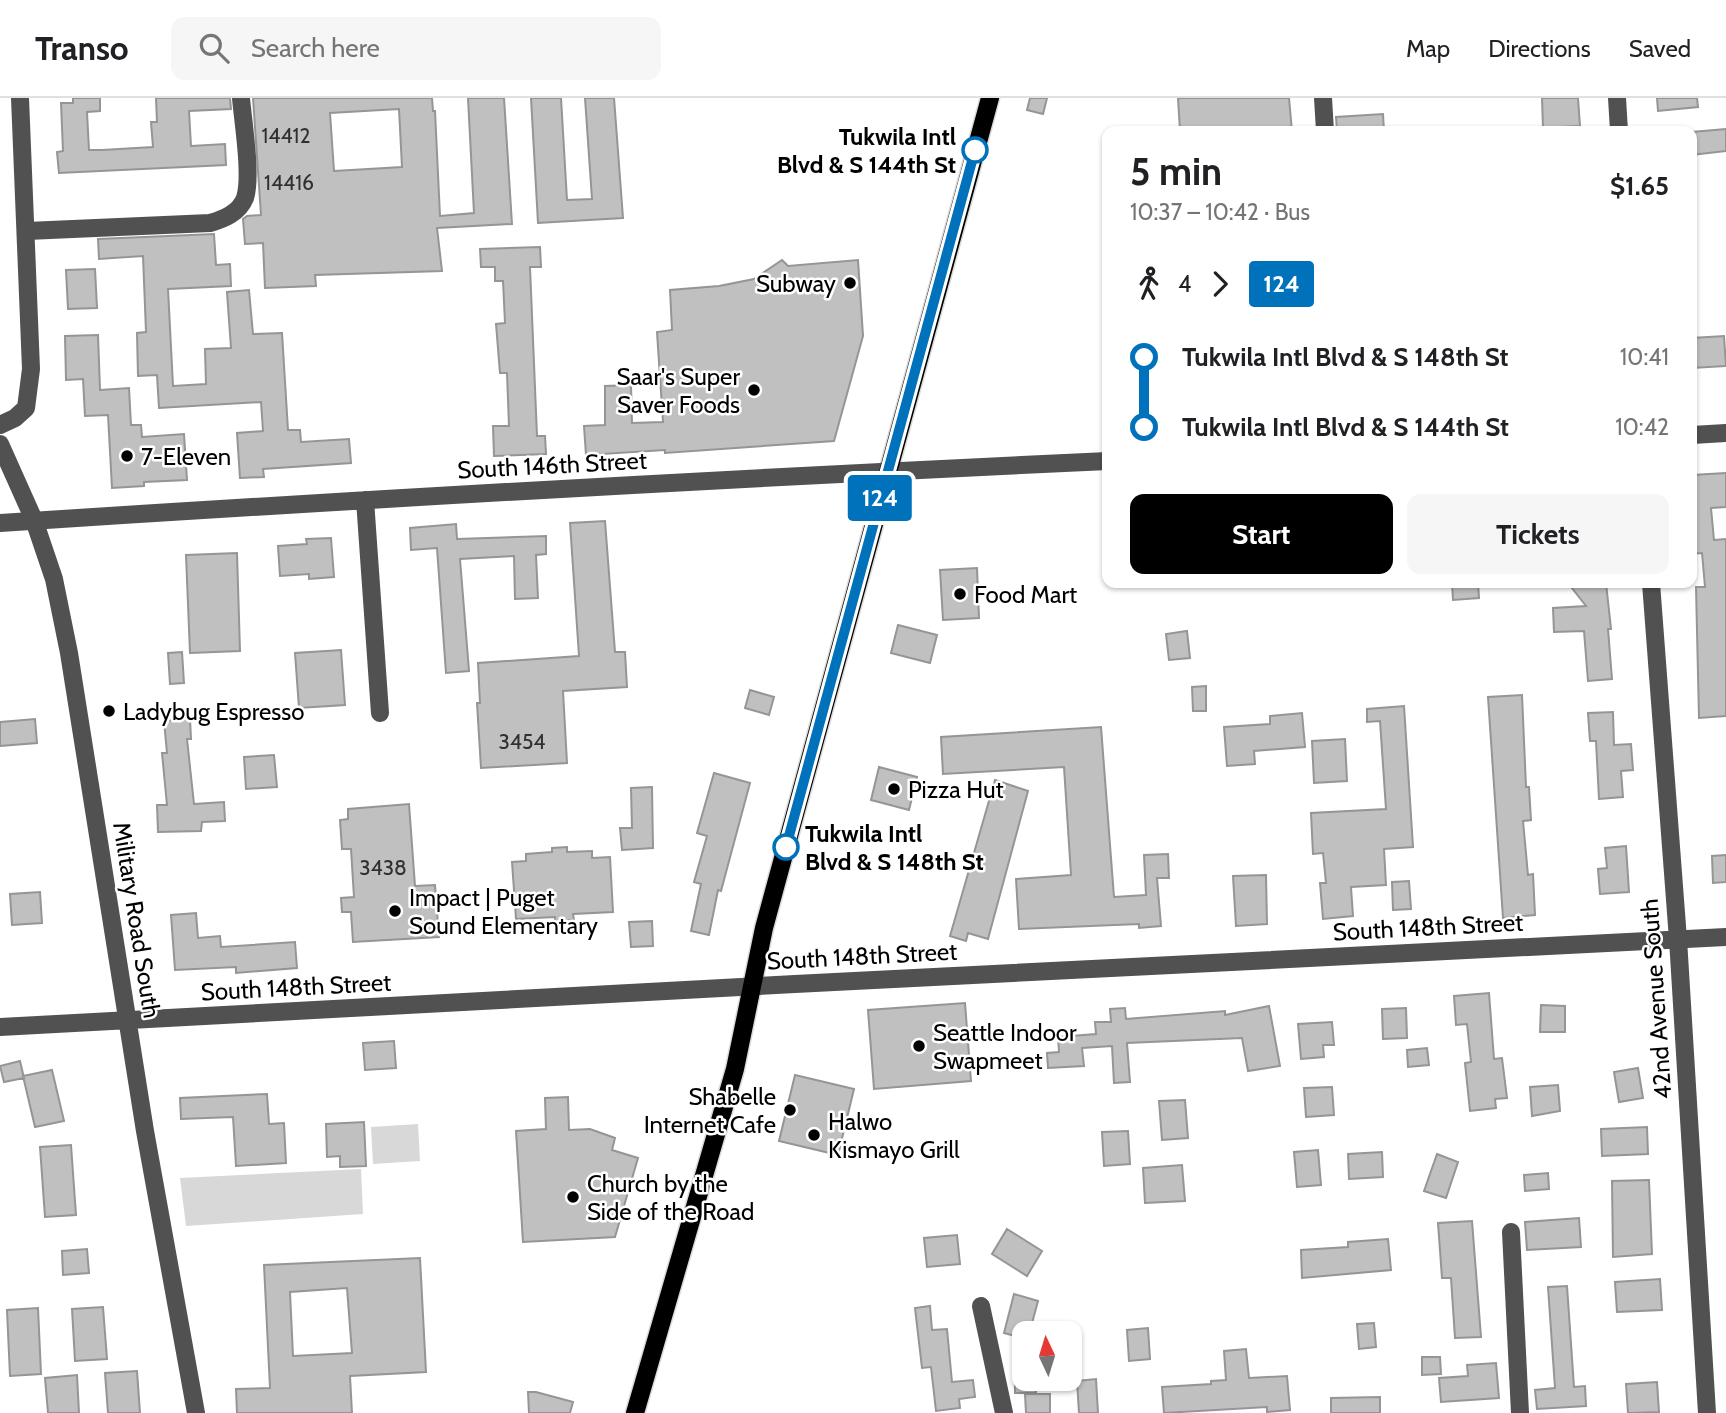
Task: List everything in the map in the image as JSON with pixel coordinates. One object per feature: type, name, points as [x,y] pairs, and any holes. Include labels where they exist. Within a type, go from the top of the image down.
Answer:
[{"type":"main road","points":[[635,1413],[734,1069],[764,928],[990,98]]},
{"type":"street","points":[[0,425],[15,418],[26,408],[31,369],[20,98]]},
{"type":"street","points":[[27,231],[210,223],[224,219],[235,211],[244,198],[247,181],[241,98]]},
{"type":"street","points":[[1323,98],[1325,126]]},
{"type":"street","points":[[1617,98],[1619,126]]},
{"type":"street","points":[[1697,435],[1726,433]]},
{"type":"street","name":"Military Road South","points":[[0,444],[34,520],[54,579],[69,653],[145,1131],[196,1413]]},
{"type":"street","name":"South 146th Street","points":[[0,523],[887,470],[1102,461]]},
{"type":"street","points":[[365,500],[380,713]]},
{"type":"street","name":"42nd Avenue South","points":[[1651,588],[1678,939],[1707,1413]]},
{"type":"street","name":"South 148th Street","points":[[0,1027],[1726,937]]},
{"type":"street","points":[[1511,1232],[1520,1413]]},
{"type":"street","points":[[981,1306],[1004,1413]]},
{"type":"shaded area","points":[[418,1124],[420,1161],[373,1164],[371,1127]]},
{"type":"shaded area","points":[[361,1169],[363,1214],[186,1226],[180,1178]]},
{"type":"building","points":[[73,98],[100,98],[100,111],[87,112],[89,150],[102,150],[153,147],[151,122],[157,122],[156,98],[230,98],[231,109],[189,111],[191,146],[225,144],[226,165],[59,173],[57,152],[63,151],[61,103],[73,103]]},
{"type":"building","points":[[253,98],[432,98],[435,111],[440,216],[474,213],[468,98],[504,98],[512,224],[437,228],[442,271],[315,275],[316,286],[265,288],[263,243],[245,244],[243,219],[261,215]],"holes":[[[399,109],[402,167],[334,171],[330,113]]]},
{"type":"building","points":[[531,98],[561,98],[567,200],[592,199],[585,98],[614,98],[623,218],[538,223]]},
{"type":"building","points":[[1030,98],[1047,98],[1043,114],[1027,110]]},
{"type":"building","points":[[1178,98],[1289,98],[1292,126],[1180,126]]},
{"type":"building","points":[[1542,98],[1578,98],[1580,126],[1543,126]]},
{"type":"building","points":[[1657,98],[1697,98],[1698,107],[1658,111]]},
{"type":"building","points":[[1383,114],[1384,126],[1337,126],[1336,117]]},
{"type":"building","points":[[1726,129],[1726,151],[1697,154],[1697,132]]},
{"type":"building","points":[[214,234],[216,265],[230,264],[231,286],[168,289],[173,386],[206,384],[205,349],[231,348],[227,292],[249,290],[253,334],[282,333],[288,430],[300,430],[301,442],[349,439],[351,463],[263,469],[264,477],[240,478],[237,433],[263,431],[261,402],[159,408],[157,375],[138,376],[137,333],[146,332],[143,256],[99,259],[98,239]]},
{"type":"building","points":[[540,247],[541,267],[530,267],[537,436],[545,436],[546,454],[494,456],[493,426],[509,426],[507,373],[500,373],[496,324],[505,323],[503,281],[495,281],[495,267],[481,267],[480,249]]},
{"type":"building","name":"Saar's Super Saver Foods","points":[[782,260],[788,266],[858,260],[863,336],[834,441],[665,453],[665,450],[586,455],[584,426],[605,425],[605,386],[631,385],[632,423],[663,422],[657,332],[672,330],[670,290],[719,286],[754,279]]},
{"type":"building","points":[[95,269],[97,308],[68,309],[66,270]]},
{"type":"building","points":[[98,335],[100,390],[129,388],[131,425],[141,425],[142,437],[184,434],[187,480],[144,482],[144,486],[112,488],[108,415],[85,416],[83,379],[66,380],[65,336]]},
{"type":"building","points":[[1724,336],[1726,366],[1697,368],[1697,338]]},
{"type":"building","points":[[1726,473],[1726,507],[1711,508],[1714,540],[1726,539],[1726,716],[1699,718],[1696,588],[1705,587],[1702,553],[1697,554],[1697,475]]},
{"type":"building","points":[[605,521],[615,652],[625,652],[627,687],[563,691],[567,763],[481,768],[477,703],[480,703],[478,663],[579,656],[570,523]]},
{"type":"building","points":[[456,524],[457,539],[546,536],[546,554],[536,555],[538,598],[515,599],[514,556],[460,559],[469,671],[446,673],[437,548],[411,550],[410,528]]},
{"type":"building","points":[[331,538],[334,577],[309,579],[309,574],[280,576],[278,546],[307,544],[306,539]]},
{"type":"building","points":[[237,553],[240,651],[190,653],[186,555]]},
{"type":"building","name":"Food Mart","points":[[977,568],[979,618],[943,620],[940,570]]},
{"type":"building","points":[[1452,588],[1478,588],[1479,598],[1453,600]]},
{"type":"building","points":[[1572,588],[1607,588],[1612,679],[1588,681],[1584,631],[1554,632],[1553,608],[1586,606]]},
{"type":"building","points":[[898,625],[937,635],[930,663],[891,653]]},
{"type":"building","points":[[1187,631],[1190,658],[1169,660],[1166,634]]},
{"type":"building","points":[[341,650],[345,705],[299,708],[295,653]]},
{"type":"building","points":[[182,652],[184,683],[170,684],[168,653]]},
{"type":"building","points":[[1206,686],[1206,711],[1193,711],[1192,687]]},
{"type":"building","points":[[750,690],[774,697],[769,715],[745,708]]},
{"type":"building","points":[[1522,695],[1526,787],[1529,787],[1531,820],[1523,821],[1528,875],[1533,874],[1535,915],[1503,918],[1488,697]]},
{"type":"building","points":[[1404,706],[1413,847],[1384,849],[1386,885],[1351,887],[1353,916],[1323,919],[1320,883],[1326,883],[1323,853],[1313,854],[1311,813],[1386,809],[1380,721],[1367,722],[1367,709]]},
{"type":"building","points":[[1613,712],[1614,745],[1631,744],[1633,770],[1621,771],[1623,797],[1599,799],[1596,741],[1590,741],[1588,713]]},
{"type":"building","points":[[1302,713],[1305,747],[1254,751],[1255,764],[1227,766],[1224,727],[1270,724],[1270,716]]},
{"type":"building","points":[[35,719],[37,743],[0,746],[0,722]]},
{"type":"building","points":[[190,719],[191,739],[187,739],[194,804],[224,802],[225,821],[202,822],[201,831],[158,832],[157,805],[167,805],[162,753],[167,753],[164,721]]},
{"type":"building","points":[[1101,727],[1114,897],[1146,895],[1144,855],[1168,854],[1169,878],[1157,878],[1161,926],[1139,928],[1139,924],[1019,929],[1016,879],[1071,875],[1064,767],[943,774],[941,737]]},
{"type":"building","points":[[1345,739],[1347,781],[1314,783],[1312,741]]},
{"type":"building","points":[[274,755],[277,787],[246,789],[244,757]]},
{"type":"building","name":"Pizza Hut","points":[[879,767],[917,777],[909,810],[871,800]]},
{"type":"building","points":[[714,773],[750,783],[721,891],[718,890],[709,935],[691,931],[701,884],[694,882],[707,836],[697,833]]},
{"type":"building","points":[[995,780],[1028,791],[988,939],[968,933],[966,941],[950,936]]},
{"type":"building","points":[[652,787],[653,848],[622,850],[620,828],[632,828],[631,788]]},
{"type":"building","name":"Impact | Puget Sound Elementary","points":[[409,804],[415,886],[435,885],[439,937],[353,942],[351,912],[342,912],[341,898],[354,897],[351,849],[342,849],[340,820],[348,819],[348,809]]},
{"type":"building","points":[[1626,846],[1629,892],[1600,894],[1598,869],[1607,868],[1605,848]]},
{"type":"building","points":[[567,847],[567,852],[592,851],[592,858],[610,857],[613,912],[573,914],[574,920],[555,921],[555,917],[516,919],[512,862],[526,861],[526,854],[552,852],[552,848]]},
{"type":"building","points":[[1726,855],[1726,882],[1713,883],[1712,856]]},
{"type":"building","points":[[1266,875],[1267,924],[1236,926],[1233,876]]},
{"type":"building","points":[[1409,881],[1411,909],[1393,910],[1392,882]]},
{"type":"building","points":[[40,892],[42,923],[12,925],[10,894]]},
{"type":"building","points":[[196,913],[198,938],[220,936],[221,947],[295,942],[297,968],[236,973],[236,967],[175,970],[171,915]]},
{"type":"building","points":[[652,921],[653,946],[631,947],[629,922]]},
{"type":"building","points":[[1489,993],[1494,1059],[1502,1058],[1507,1098],[1495,1099],[1496,1108],[1470,1111],[1465,1063],[1471,1062],[1467,1024],[1456,1025],[1454,996]]},
{"type":"building","name":"Seattle Indoor Swapmeet","points":[[965,1003],[971,1081],[874,1089],[868,1010]]},
{"type":"building","points":[[1541,1005],[1565,1006],[1565,1032],[1540,1032]]},
{"type":"building","points":[[1269,1006],[1280,1066],[1248,1071],[1242,1038],[1127,1043],[1130,1082],[1114,1083],[1112,1046],[1082,1048],[1084,1066],[1048,1068],[1047,1053],[1059,1052],[1058,1037],[1096,1034],[1095,1022],[1111,1022],[1110,1009],[1125,1008],[1126,1019],[1225,1011],[1225,1015]]},
{"type":"building","points":[[1406,1008],[1407,1038],[1383,1039],[1382,1009]]},
{"type":"building","points":[[1332,1022],[1334,1045],[1323,1045],[1324,1057],[1301,1059],[1298,1024]]},
{"type":"building","points":[[394,1041],[396,1068],[365,1070],[363,1043]]},
{"type":"building","points":[[1427,1048],[1429,1065],[1408,1067],[1407,1050]]},
{"type":"building","points":[[20,1061],[24,1078],[4,1082],[0,1066]]},
{"type":"building","points":[[1638,1068],[1643,1098],[1619,1102],[1614,1072]]},
{"type":"building","points":[[52,1070],[64,1121],[35,1127],[23,1076]]},
{"type":"building","points":[[795,1075],[854,1089],[838,1155],[779,1141]]},
{"type":"building","points":[[1558,1085],[1560,1111],[1532,1116],[1530,1087]]},
{"type":"building","points":[[1332,1087],[1334,1115],[1306,1117],[1304,1088]]},
{"type":"building","points":[[267,1094],[269,1124],[284,1123],[286,1163],[236,1166],[233,1117],[181,1119],[180,1098]]},
{"type":"building","name":"Church by the Side of the Road","points":[[568,1097],[569,1130],[590,1129],[615,1138],[612,1150],[638,1158],[615,1237],[523,1242],[516,1131],[546,1129],[545,1098]]},
{"type":"building","points":[[1185,1100],[1188,1138],[1162,1140],[1159,1101]]},
{"type":"building","points":[[364,1122],[366,1166],[340,1167],[340,1156],[327,1157],[326,1124]]},
{"type":"building","points":[[1647,1127],[1648,1154],[1602,1156],[1601,1129]]},
{"type":"building","points":[[1128,1131],[1130,1164],[1104,1166],[1102,1132]]},
{"type":"building","points":[[71,1145],[76,1215],[45,1217],[40,1147]]},
{"type":"building","points":[[1318,1150],[1321,1185],[1297,1187],[1294,1152]]},
{"type":"building","points":[[1382,1152],[1383,1177],[1349,1179],[1348,1154]]},
{"type":"building","points":[[1437,1154],[1458,1162],[1446,1198],[1424,1191]]},
{"type":"building","points":[[1182,1165],[1185,1201],[1145,1203],[1143,1168]]},
{"type":"building","points":[[1548,1173],[1549,1189],[1525,1191],[1524,1175]]},
{"type":"building","points":[[1649,1180],[1652,1254],[1613,1257],[1612,1181]]},
{"type":"building","points":[[1579,1218],[1581,1247],[1527,1250],[1525,1222]]},
{"type":"building","points":[[1472,1221],[1481,1337],[1455,1338],[1451,1278],[1442,1278],[1438,1223]]},
{"type":"building","points":[[1007,1229],[1042,1251],[1027,1276],[992,1254]]},
{"type":"building","points":[[957,1235],[960,1264],[927,1267],[924,1238]]},
{"type":"building","points":[[1388,1239],[1391,1270],[1302,1278],[1301,1250],[1348,1247],[1348,1242]]},
{"type":"building","points":[[87,1249],[89,1273],[63,1275],[62,1251]]},
{"type":"building","points":[[420,1258],[426,1372],[350,1376],[352,1413],[237,1413],[236,1389],[270,1388],[264,1265]],"holes":[[[347,1288],[352,1353],[293,1356],[290,1292]]]},
{"type":"building","points":[[1660,1279],[1662,1310],[1617,1312],[1615,1282]]},
{"type":"building","points":[[1567,1286],[1574,1387],[1585,1386],[1586,1406],[1537,1409],[1535,1390],[1555,1388],[1548,1287]]},
{"type":"building","points":[[1014,1294],[1038,1301],[1033,1321],[1012,1321],[1012,1335],[1004,1333]]},
{"type":"building","points":[[930,1306],[932,1330],[947,1329],[952,1382],[973,1380],[975,1397],[959,1399],[960,1408],[936,1411],[931,1367],[922,1368],[915,1308]]},
{"type":"building","points":[[103,1307],[107,1359],[75,1361],[72,1309]]},
{"type":"building","points":[[38,1308],[41,1374],[10,1376],[7,1310]]},
{"type":"building","points":[[1374,1323],[1376,1347],[1359,1349],[1357,1324]]},
{"type":"building","points":[[1148,1328],[1150,1359],[1129,1361],[1127,1330]]},
{"type":"building","points":[[1246,1349],[1249,1378],[1287,1376],[1290,1410],[1267,1412],[1267,1407],[1164,1413],[1162,1387],[1211,1384],[1211,1381],[1226,1380],[1224,1351]]},
{"type":"building","points":[[1422,1357],[1440,1357],[1441,1374],[1422,1375]]},
{"type":"building","points":[[1496,1363],[1499,1398],[1441,1402],[1439,1378],[1468,1376],[1467,1365]]},
{"type":"building","points":[[137,1371],[140,1413],[108,1413],[105,1373]]},
{"type":"building","points":[[77,1375],[79,1413],[48,1413],[45,1378]]},
{"type":"building","points":[[1096,1379],[1098,1413],[1079,1413],[1078,1391],[1082,1391],[1082,1380]]},
{"type":"building","points":[[1657,1382],[1659,1412],[1628,1413],[1626,1384]]},
{"type":"building","points":[[1036,1391],[1036,1393],[1015,1393]]},
{"type":"building","points":[[528,1392],[573,1402],[570,1413],[529,1413]]},
{"type":"building","points":[[1025,1394],[1050,1394],[1050,1413],[1026,1413]]},
{"type":"building","points":[[1380,1397],[1380,1413],[1331,1413],[1331,1398]]},
{"type":"bus line","name":"124","points":[[786,847],[975,150]]},
{"type":"place","name":"Tukwila Intl Blvd & S 144th St","points":[[975,150]]},
{"type":"place","name":"Subway","points":[[850,283]]},
{"type":"place","name":"Saar's Super Saver Foods","points":[[754,390]]},
{"type":"place","name":"7-Eleven","points":[[127,456]]},
{"type":"place","name":"Food Mart","points":[[960,594]]},
{"type":"place","name":"Ladybug Espresso","points":[[109,711]]},
{"type":"place","name":"Pizza Hut","points":[[894,789]]},
{"type":"place","name":"Tukwila Intl Blvd & S 148th St","points":[[786,847]]},
{"type":"place","name":"Impact | Puget Sound Elementary","points":[[395,911]]},
{"type":"place","name":"Seattle Indoor Swapmeet","points":[[919,1046]]},
{"type":"place","name":"Shabelle Internet Cafe","points":[[790,1110]]},
{"type":"place","name":"Halwo Kismayo Grill","points":[[814,1135]]},
{"type":"place","name":"Church by the Side of the Road","points":[[573,1197]]}]
